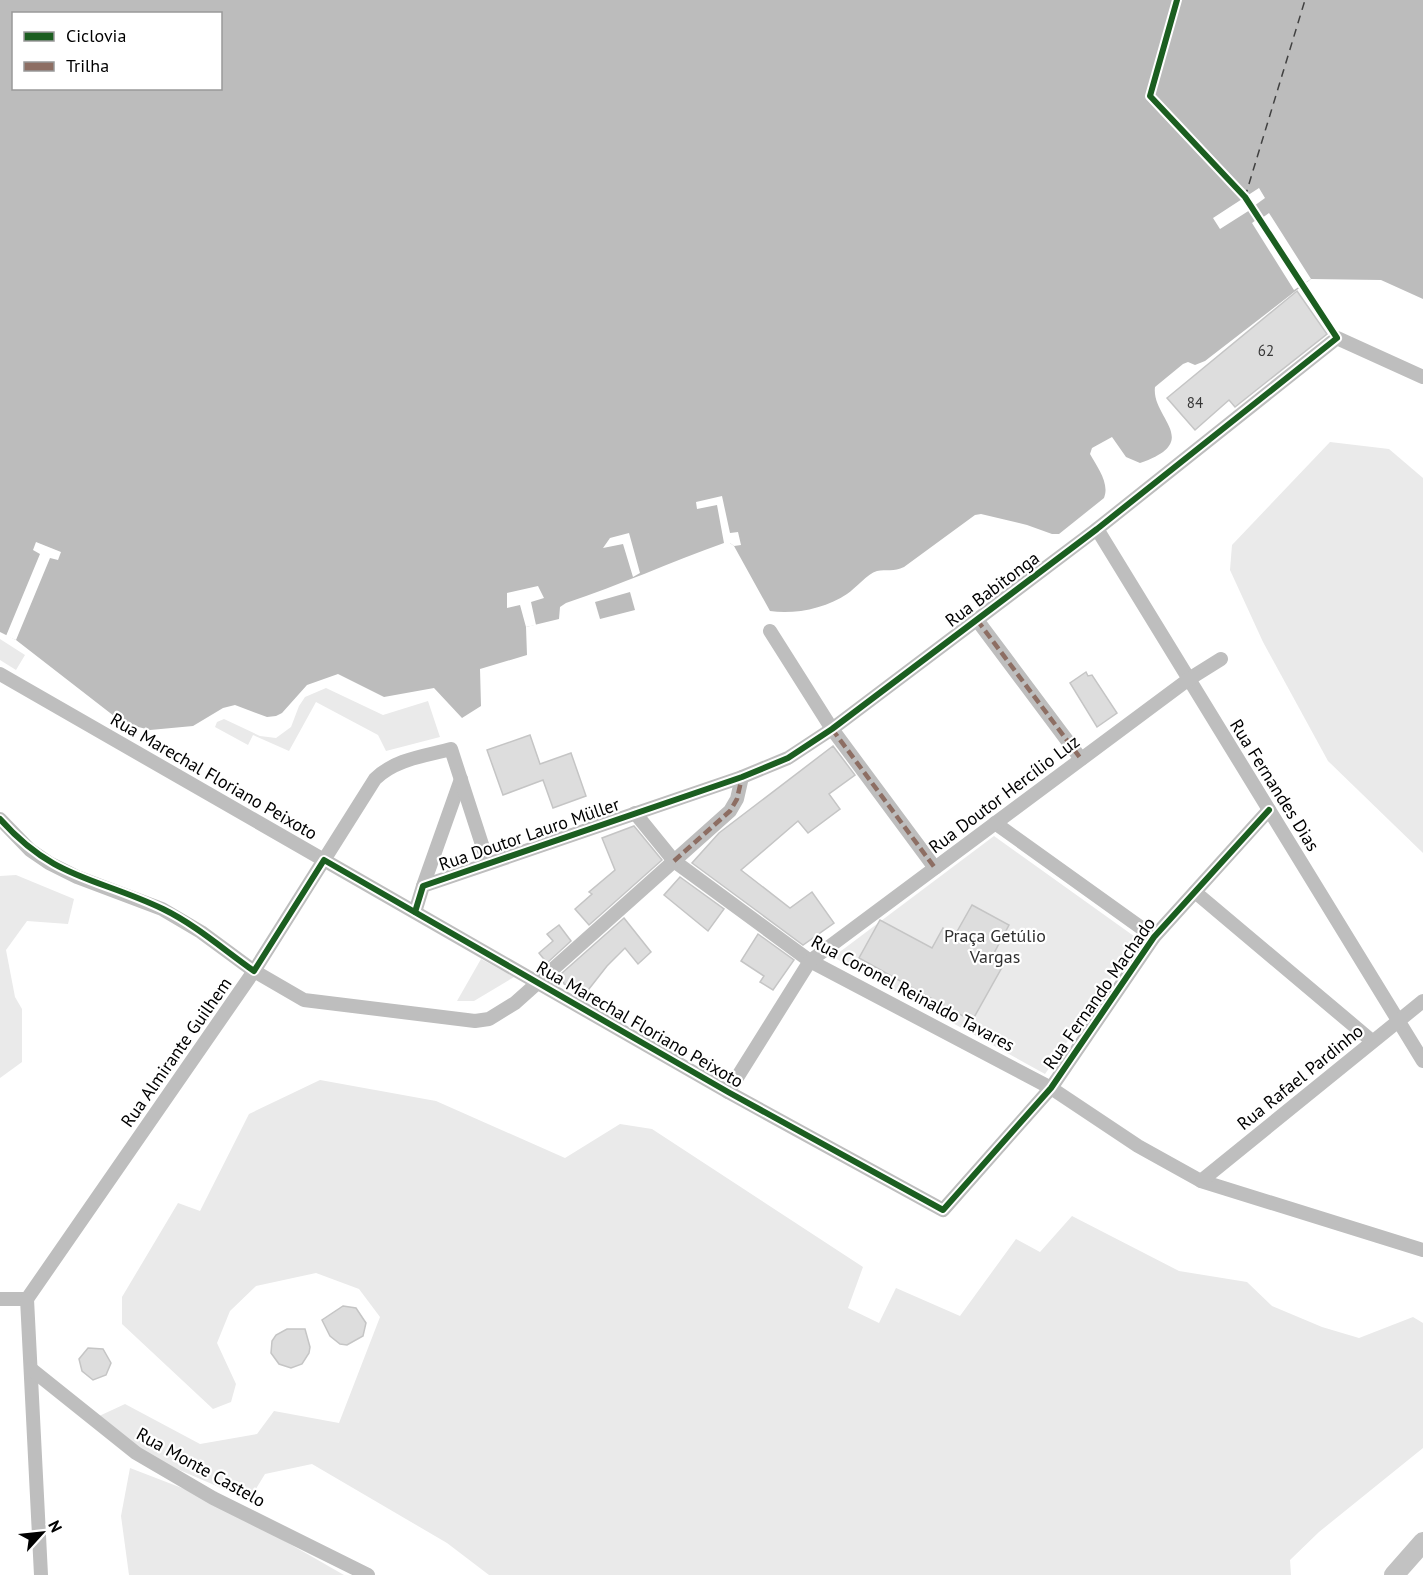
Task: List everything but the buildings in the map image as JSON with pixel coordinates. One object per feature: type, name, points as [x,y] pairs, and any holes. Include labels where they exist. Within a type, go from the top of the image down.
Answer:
[{"type":"main road","points":[[1394,1575],[1423,1542]]},
{"type":"street","points":[[1337,338],[1423,377]]},
{"type":"street","name":"Rua Babitonga","points":[[635,813],[742,777],[788,758],[832,729],[1096,529],[1337,338]]},
{"type":"street","name":"Rua Fernandes Dias","points":[[1096,529],[1423,1061]]},
{"type":"street","points":[[977,620],[1081,759]]},
{"type":"street","points":[[770,631],[832,729],[935,868]]},
{"type":"street","name":"Rua Doutor Hercílio Luz","points":[[810,961],[1189,679],[1221,659]]},
{"type":"street","name":"Rua Marechal Floriano Peixoto","points":[[0,674],[728,1092],[943,1210]]},
{"type":"street","name":"Rua Almirante Guilhem","points":[[27,1299],[254,971],[375,779],[384,769],[451,749],[488,863]]},
{"type":"street","points":[[0,819],[30,850],[49,863],[77,877],[162,909],[201,932],[254,971],[298,997],[316,1003],[474,1021],[489,1019],[504,1011],[730,811],[737,799],[742,777]]},
{"type":"street","points":[[423,886],[461,779]]},
{"type":"street","name":"Rua Fernando Machado","points":[[943,1210],[1051,1088],[1154,937],[1269,810]]},
{"type":"street","name":"Rua Coronel Reinaldo Tavares","points":[[635,813],[674,861],[810,961],[1051,1088],[1138,1146],[1201,1181],[1423,1251]]},
{"type":"street","name":"Rua Doutor Lauro Müller","points":[[415,912],[423,886],[635,813]]},
{"type":"street","points":[[995,823],[1154,937]]},
{"type":"street","points":[[1194,892],[1372,1041]]},
{"type":"street","points":[[728,1092],[810,961]]},
{"type":"street","name":"Rua Rafael Pardinho","points":[[1201,1181],[1423,1001]]},
{"type":"street","points":[[0,1299],[27,1299],[41,1575]]},
{"type":"street","name":"Rua Monte Castelo","points":[[31,1369],[136,1453],[213,1498],[368,1575]]},
{"type":"path","points":[[1245,197],[1337,338]]},
{"type":"green space","points":[[1330,442],[1389,449],[1423,478],[1423,853],[1328,761],[1263,642],[1230,570],[1232,545]]},
{"type":"green space","points":[[0,639],[25,655],[16,670],[0,660]]},
{"type":"green space","points":[[326,688],[383,715],[428,701],[440,737],[386,751],[378,735],[316,702],[289,751],[253,735],[248,745],[215,727],[217,722],[224,719],[260,736],[276,738],[291,727],[305,697]]},
{"type":"green space","name":"Praça Getúlio Vargas","points":[[994,836],[1138,939],[1045,1074],[833,957]]},
{"type":"green space","points":[[16,875],[74,899],[68,924],[27,921],[6,950],[15,997],[22,1009],[22,1062],[0,1078],[0,876]]},
{"type":"green space","points":[[481,959],[514,977],[474,1001],[457,1001]]},
{"type":"green space","points":[[320,1080],[436,1101],[565,1158],[620,1124],[652,1129],[863,1267],[848,1308],[879,1323],[896,1288],[960,1316],[1016,1239],[1040,1252],[1072,1216],[1179,1271],[1247,1282],[1272,1306],[1322,1327],[1359,1338],[1413,1317],[1423,1323],[1423,1448],[1319,1532],[1290,1560],[1291,1575],[489,1575],[447,1543],[312,1464],[265,1474],[249,1500],[147,1456],[97,1417],[125,1404],[200,1444],[257,1434],[274,1411],[339,1423],[380,1317],[359,1289],[316,1273],[256,1286],[230,1311],[217,1343],[236,1384],[231,1402],[213,1409],[122,1324],[122,1297],[178,1203],[200,1211],[249,1114]]},
{"type":"green space","points":[[130,1468],[213,1500],[344,1575],[129,1575],[121,1516]]},
{"type":"shaded area","points":[[0,0],[1423,0],[1423,299],[1381,280],[1311,279],[1205,361],[1195,365],[1188,362],[1183,364],[1155,387],[1156,398],[1172,437],[1169,446],[1159,455],[1140,463],[1126,457],[1112,437],[1092,448],[1090,454],[1104,481],[1104,498],[1059,534],[981,514],[975,515],[904,567],[873,573],[847,594],[830,603],[789,612],[770,611],[734,546],[724,543],[566,603],[560,607],[559,619],[526,627],[527,655],[480,669],[481,706],[462,718],[434,688],[384,697],[338,674],[307,685],[282,713],[276,716],[267,717],[235,705],[223,708],[193,726],[150,730],[123,723],[16,640],[0,632]]},
{"type":"shaded area","points":[[630,592],[635,610],[600,619],[595,602]]},
{"type":"pier","points":[[1259,188],[1265,198],[1254,206],[1262,218],[1269,213],[1311,279],[1294,290],[1252,223],[1256,220],[1250,210],[1220,229],[1213,218]]},
{"type":"pier","points":[[722,496],[730,533],[738,532],[741,545],[734,546],[724,543],[717,505],[697,509],[696,502]]},
{"type":"pier","points":[[629,533],[640,573],[633,577],[623,544],[603,548],[610,538]]},
{"type":"pier","points":[[36,542],[61,552],[58,560],[50,558],[16,640],[6,636],[40,554],[33,550]]},
{"type":"pier","points":[[538,586],[544,598],[531,602],[536,625],[526,627],[520,605],[507,608],[507,593]]},
{"type":"ferry route","points":[[1177,0],[1150,96],[1245,197],[1305,0]]},
{"type":"marked path","points":[[977,620],[1081,759]]},
{"type":"marked path","points":[[832,729],[935,868]]},
{"type":"marked path","points":[[674,861],[730,811],[737,799],[742,777]]},
{"type":"cycle path","points":[[415,912],[423,886],[742,777],[788,758],[832,729],[1097,529],[1337,338],[1245,197],[1150,96],[1177,0]]},
{"type":"cycle path","points":[[0,819],[20,839],[58,866],[175,915],[254,971],[324,860],[728,1092],[943,1210],[1051,1088],[1154,937],[1269,810]]}]
